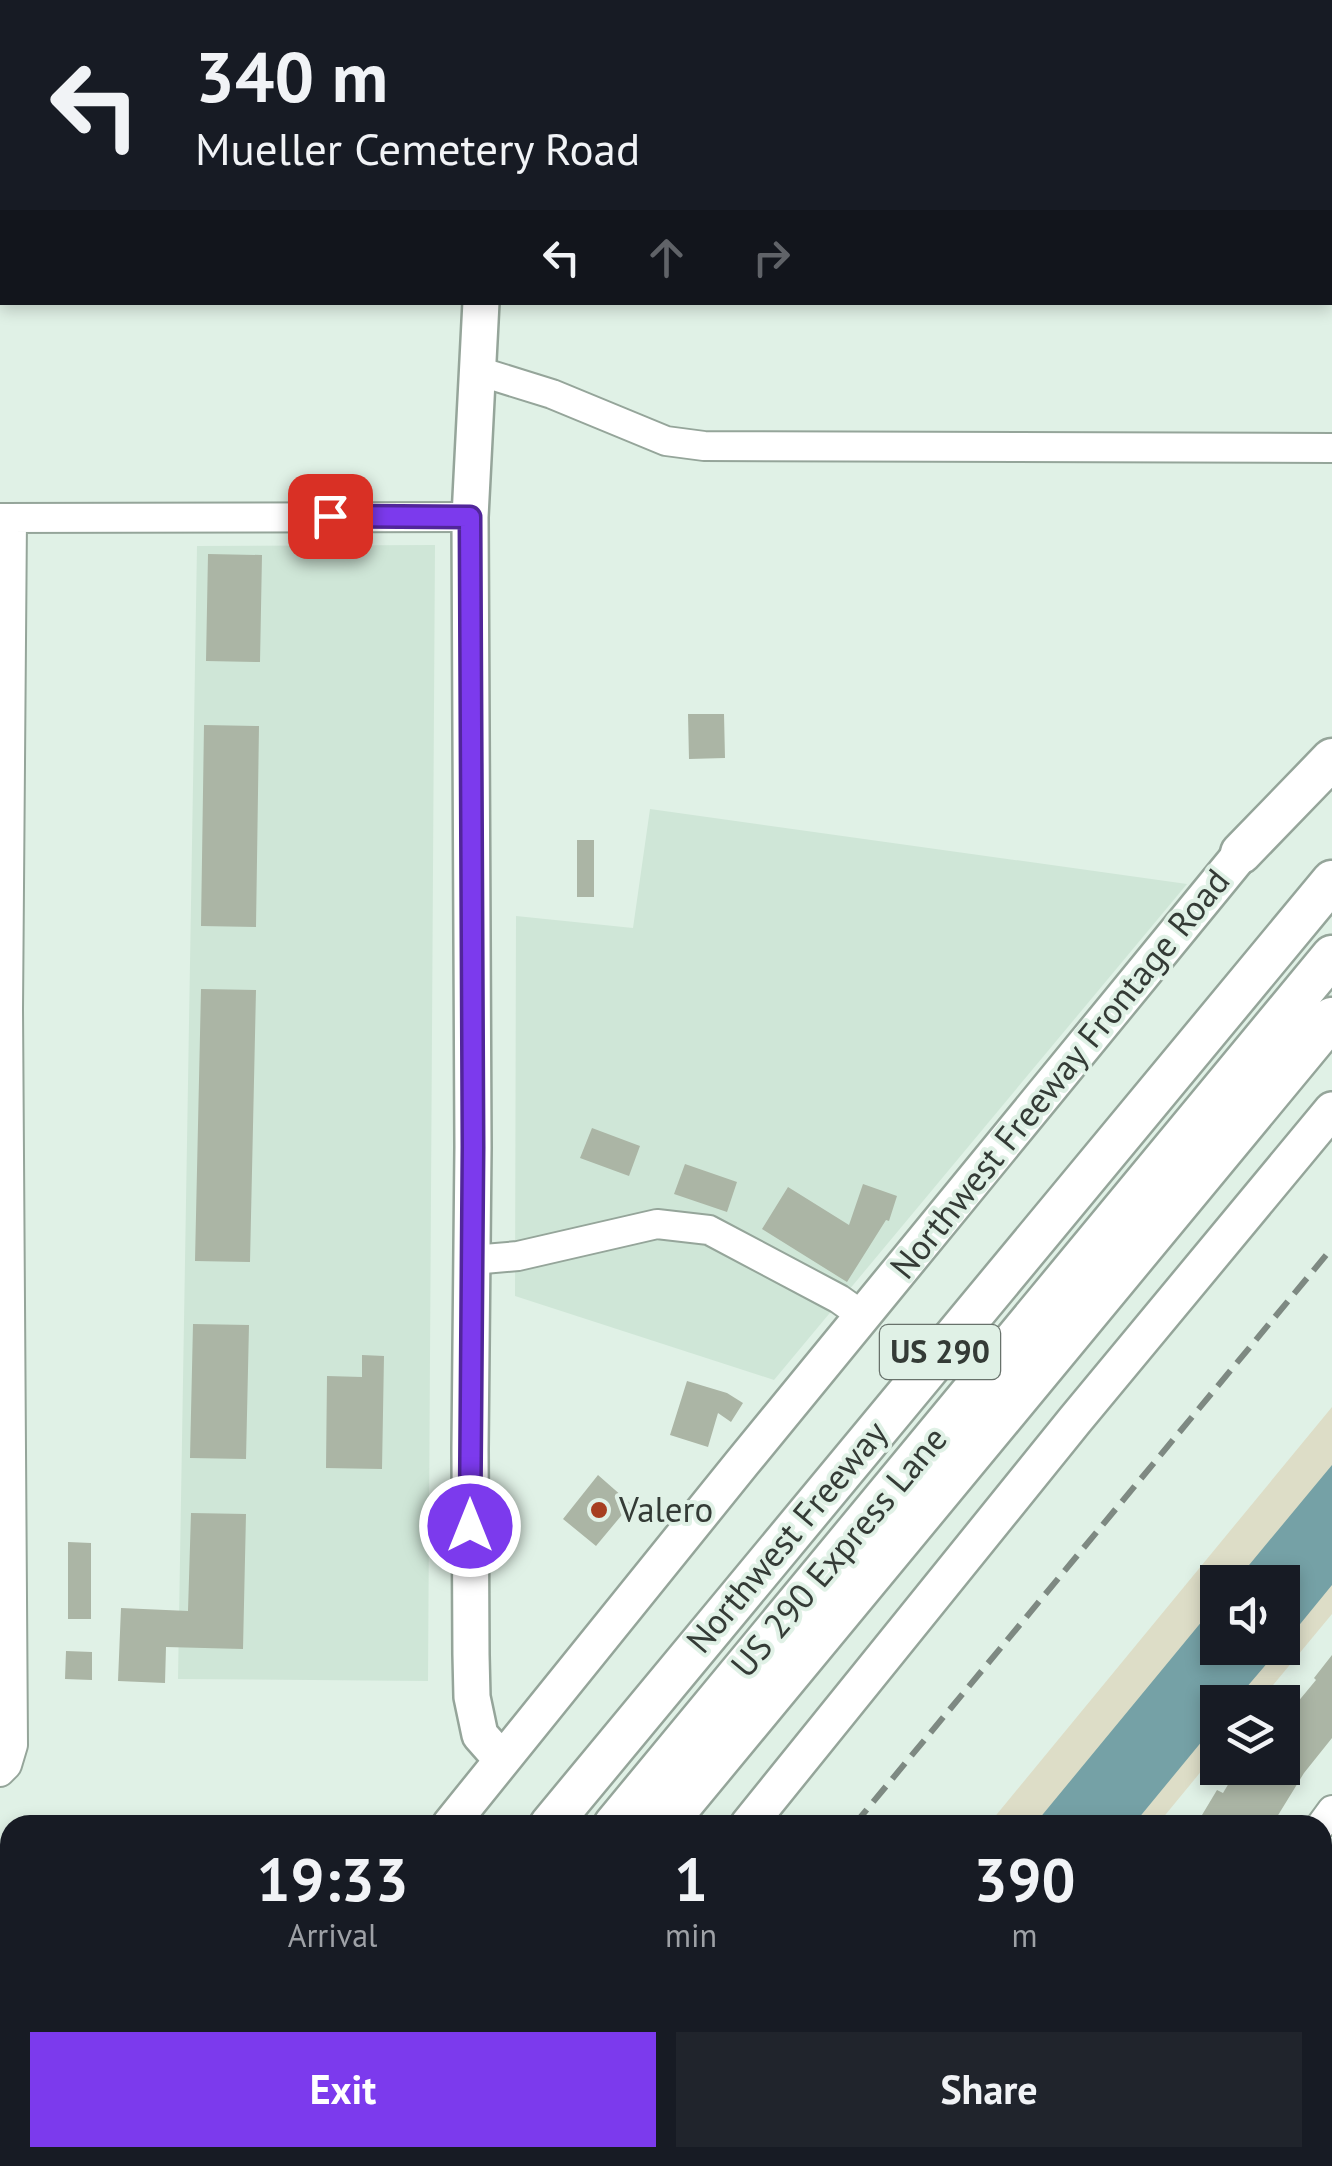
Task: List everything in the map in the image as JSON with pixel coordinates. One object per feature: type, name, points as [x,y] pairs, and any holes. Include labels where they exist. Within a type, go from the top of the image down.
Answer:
[{"type":"highway","points":[[1241,854],[1332,759]]},
{"type":"highway","name":"Northwest Freeway","points":[[558,1815],[1332,881]]},
{"type":"highway","name":"US 290 Express Lane","points":[[622,1815],[1332,956]]},
{"type":"highway","name":"US 290","points":[[673,1815],[1332,1018]]},
{"type":"main road","points":[[482,305],[470,517],[472,1697],[480,1735],[502,1760]]},
{"type":"main road","name":"Northwest Freeway Frontage Road","points":[[458,1815],[1332,744]]},
{"type":"main road","points":[[756,1815],[1332,1110]]},
{"type":"street","points":[[478,371],[552,394],[666,441],[704,446],[1332,448]]},
{"type":"street","points":[[0,1772],[8,1765],[13,1744],[6,1686],[6,518],[470,517]]},
{"type":"street","points":[[472,1260],[518,1256],[657,1224],[708,1230],[839,1299],[862,1316]]},
{"type":"shaded area","points":[[435,545],[428,1681],[178,1679],[197,546]]},
{"type":"shaded area","points":[[650,809],[1187,884],[774,1380],[515,1296],[516,916],[633,928]]},
{"type":"shaded area","points":[[1332,1407],[1332,1614],[1300,1653],[1300,1565],[1202,1565]]},
{"type":"shaded area","points":[[1200,1567],[1200,1665],[1290,1665],[1273,1685],[1200,1685],[1200,1773],[1165,1815],[996,1815]]},
{"type":"water","points":[[1332,1465],[1332,1585],[1300,1624],[1300,1565],[1249,1565]]},
{"type":"water","points":[[1200,1624],[1200,1665],[1266,1665],[1248,1685],[1200,1685],[1200,1744],[1141,1815],[1042,1815]]},
{"type":"building","points":[[208,554],[262,555],[260,662],[206,661]]},
{"type":"building","points":[[688,714],[724,714],[725,758],[689,759]]},
{"type":"building","points":[[204,725],[259,726],[256,927],[201,926]]},
{"type":"building","points":[[577,840],[594,840],[594,897],[577,897]]},
{"type":"building","points":[[201,989],[256,990],[250,1262],[195,1261]]},
{"type":"building","points":[[592,1128],[640,1146],[629,1176],[580,1158]]},
{"type":"building","points":[[685,1164],[737,1182],[727,1212],[674,1194]]},
{"type":"building","points":[[863,1184],[897,1196],[889,1221],[886,1220],[847,1282],[762,1229],[788,1187],[849,1225]]},
{"type":"building","points":[[193,1324],[249,1325],[246,1459],[190,1458]]},
{"type":"building","points":[[362,1355],[384,1356],[382,1469],[326,1468],[327,1376],[362,1377]]},
{"type":"building","points":[[687,1381],[727,1393],[743,1403],[731,1422],[718,1413],[708,1447],[670,1435]]},
{"type":"building","points":[[598,1475],[631,1504],[596,1546],[563,1519]]},
{"type":"building","points":[[191,1513],[246,1514],[243,1649],[166,1647],[165,1683],[118,1681],[121,1608],[188,1611]]},
{"type":"building","points":[[68,1542],[91,1543],[91,1619],[68,1619]]},
{"type":"building","points":[[66,1651],[92,1652],[92,1680],[65,1679]]},
{"type":"building","points":[[1332,1655],[1332,1738],[1300,1780],[1300,1699]]},
{"type":"building","points":[[1228,1785],[1297,1785],[1278,1815],[1202,1815],[1217,1790],[1223,1793]]},
{"type":"railway","points":[[862,1815],[1332,1248]]},
{"type":"place","name":"Valero","points":[[599,1510]]},
{"type":"route","points":[[330,516],[470,517],[470,1526]]}]
